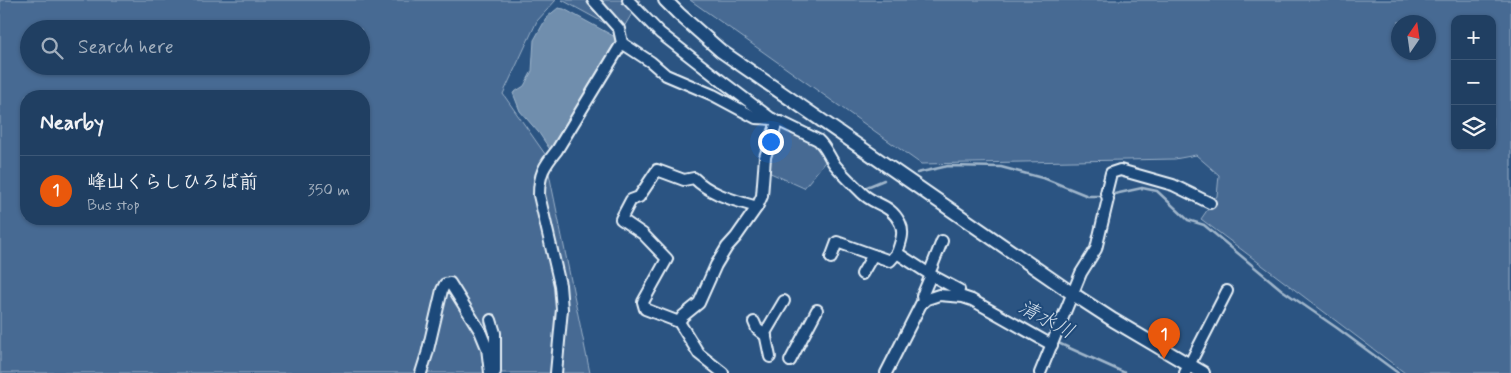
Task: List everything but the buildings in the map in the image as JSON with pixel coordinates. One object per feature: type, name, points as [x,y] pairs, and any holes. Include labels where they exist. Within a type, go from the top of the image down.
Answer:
[{"type":"street","points":[[556,373],[562,309],[561,293],[539,195],[539,180],[544,166],[557,150],[622,44],[619,29],[593,0]]},
{"type":"street","points":[[628,0],[660,34],[775,120]]},
{"type":"street","points":[[665,0],[678,14],[721,51],[1073,294],[1187,369],[1203,373]]},
{"type":"street","points":[[622,44],[666,74],[713,95],[756,118],[781,122],[818,140],[823,144],[835,166],[864,195],[889,209],[895,215],[902,228],[902,234],[897,253],[890,261],[837,242],[831,258]]},
{"type":"street","points":[[679,322],[699,302],[716,265],[757,207],[762,196],[765,157],[775,120]]},
{"type":"street","points":[[723,373],[700,354],[679,322],[645,309],[643,302],[667,258],[643,234],[621,218],[631,200],[639,197],[657,170],[684,180],[694,178],[704,188],[724,197],[757,207]]},
{"type":"street","points":[[1040,373],[1081,273],[1096,249],[1108,199],[1106,193],[1111,173],[1120,170],[1173,185],[1210,203]]},
{"type":"street","points":[[886,373],[923,299],[942,241]]},
{"type":"street","points":[[897,253],[958,293],[1054,340]]},
{"type":"street","points":[[862,274],[873,255]]},
{"type":"street","points":[[421,373],[428,354],[442,290],[446,284],[450,284],[480,330],[487,348],[490,373]]},
{"type":"street","points":[[1187,369],[1227,291]]},
{"type":"street","points":[[923,299],[958,293]]},
{"type":"street","points":[[770,357],[765,332],[784,301]]},
{"type":"street","points":[[790,361],[817,310]]},
{"type":"street","points":[[491,320],[495,333],[494,373]]},
{"type":"street","points":[[754,322],[757,329],[766,336]]},
{"type":"shaded area","points":[[0,0],[556,0],[537,21],[503,94],[545,154],[590,373],[0,373]]},
{"type":"shaded area","points":[[562,0],[640,0],[621,32]]},
{"type":"shaded area","points":[[690,0],[1511,0],[1511,373],[1405,373],[1201,219],[1217,196],[1219,175],[1196,155],[1175,159],[921,164]]},
{"type":"shaded area","points":[[558,8],[564,9],[617,38],[551,151],[539,133],[520,111],[513,93],[524,86],[532,71],[534,40],[547,17]]},
{"type":"shaded area","points":[[782,126],[810,138],[828,158],[804,188],[766,171],[778,130]]},
{"type":"waterway","points":[[917,173],[948,166],[1001,167],[1046,179],[1088,196],[1104,196]]},
{"type":"waterway","points":[[862,189],[884,180]]},
{"type":"waterway","points":[[1110,195],[1142,188],[1157,191],[1188,220],[1204,225],[1282,290],[1398,373]]},
{"type":"waterway","name":"清水川","points":[[1056,342],[1125,373]]},
{"type":"place","name":"峰山くらしひろば前","points":[[1164,359]]}]
